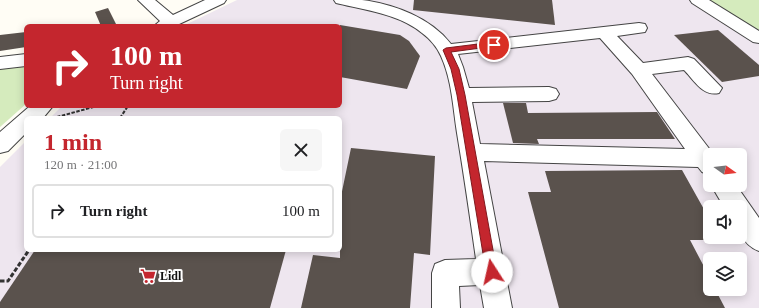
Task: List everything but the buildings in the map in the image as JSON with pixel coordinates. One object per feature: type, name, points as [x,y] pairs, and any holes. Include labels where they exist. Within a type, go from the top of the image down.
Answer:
[{"type":"street","points":[[146,0],[167,24],[218,0]]},
{"type":"street","points":[[342,0],[403,15],[420,23],[432,33],[446,50],[455,69],[461,95],[498,308]]},
{"type":"street","points":[[698,0],[759,38]]},
{"type":"street","points":[[446,50],[639,28]]},
{"type":"street","points":[[604,32],[639,70],[703,157]]},
{"type":"street","points":[[0,63],[24,60]]},
{"type":"street","points":[[639,70],[688,64],[712,88]]},
{"type":"street","points":[[461,95],[549,94]]},
{"type":"street","points":[[32,116],[41,108]]},
{"type":"street","points":[[0,145],[24,123]]},
{"type":"street","points":[[471,152],[703,162]]},
{"type":"street","points":[[747,222],[759,240]]},
{"type":"street","points":[[446,308],[445,273],[492,272]]},
{"type":"path","points":[[62,116],[90,108]]},
{"type":"path","points":[[0,281],[8,281],[28,252]]},
{"type":"shaded area","points":[[237,0],[695,0],[759,42],[759,308],[0,308],[0,167],[24,143],[24,252],[342,252],[342,116],[52,116],[60,108],[342,108],[342,24],[187,24]]},
{"type":"green space","points":[[695,0],[759,0],[759,42]]},
{"type":"green space","points":[[24,64],[24,106],[0,127],[0,67]]},
{"type":"place","name":"Lidl","points":[[148,276]]},
{"type":"route","points":[[492,272],[461,95],[455,69],[446,50],[494,45]]}]
